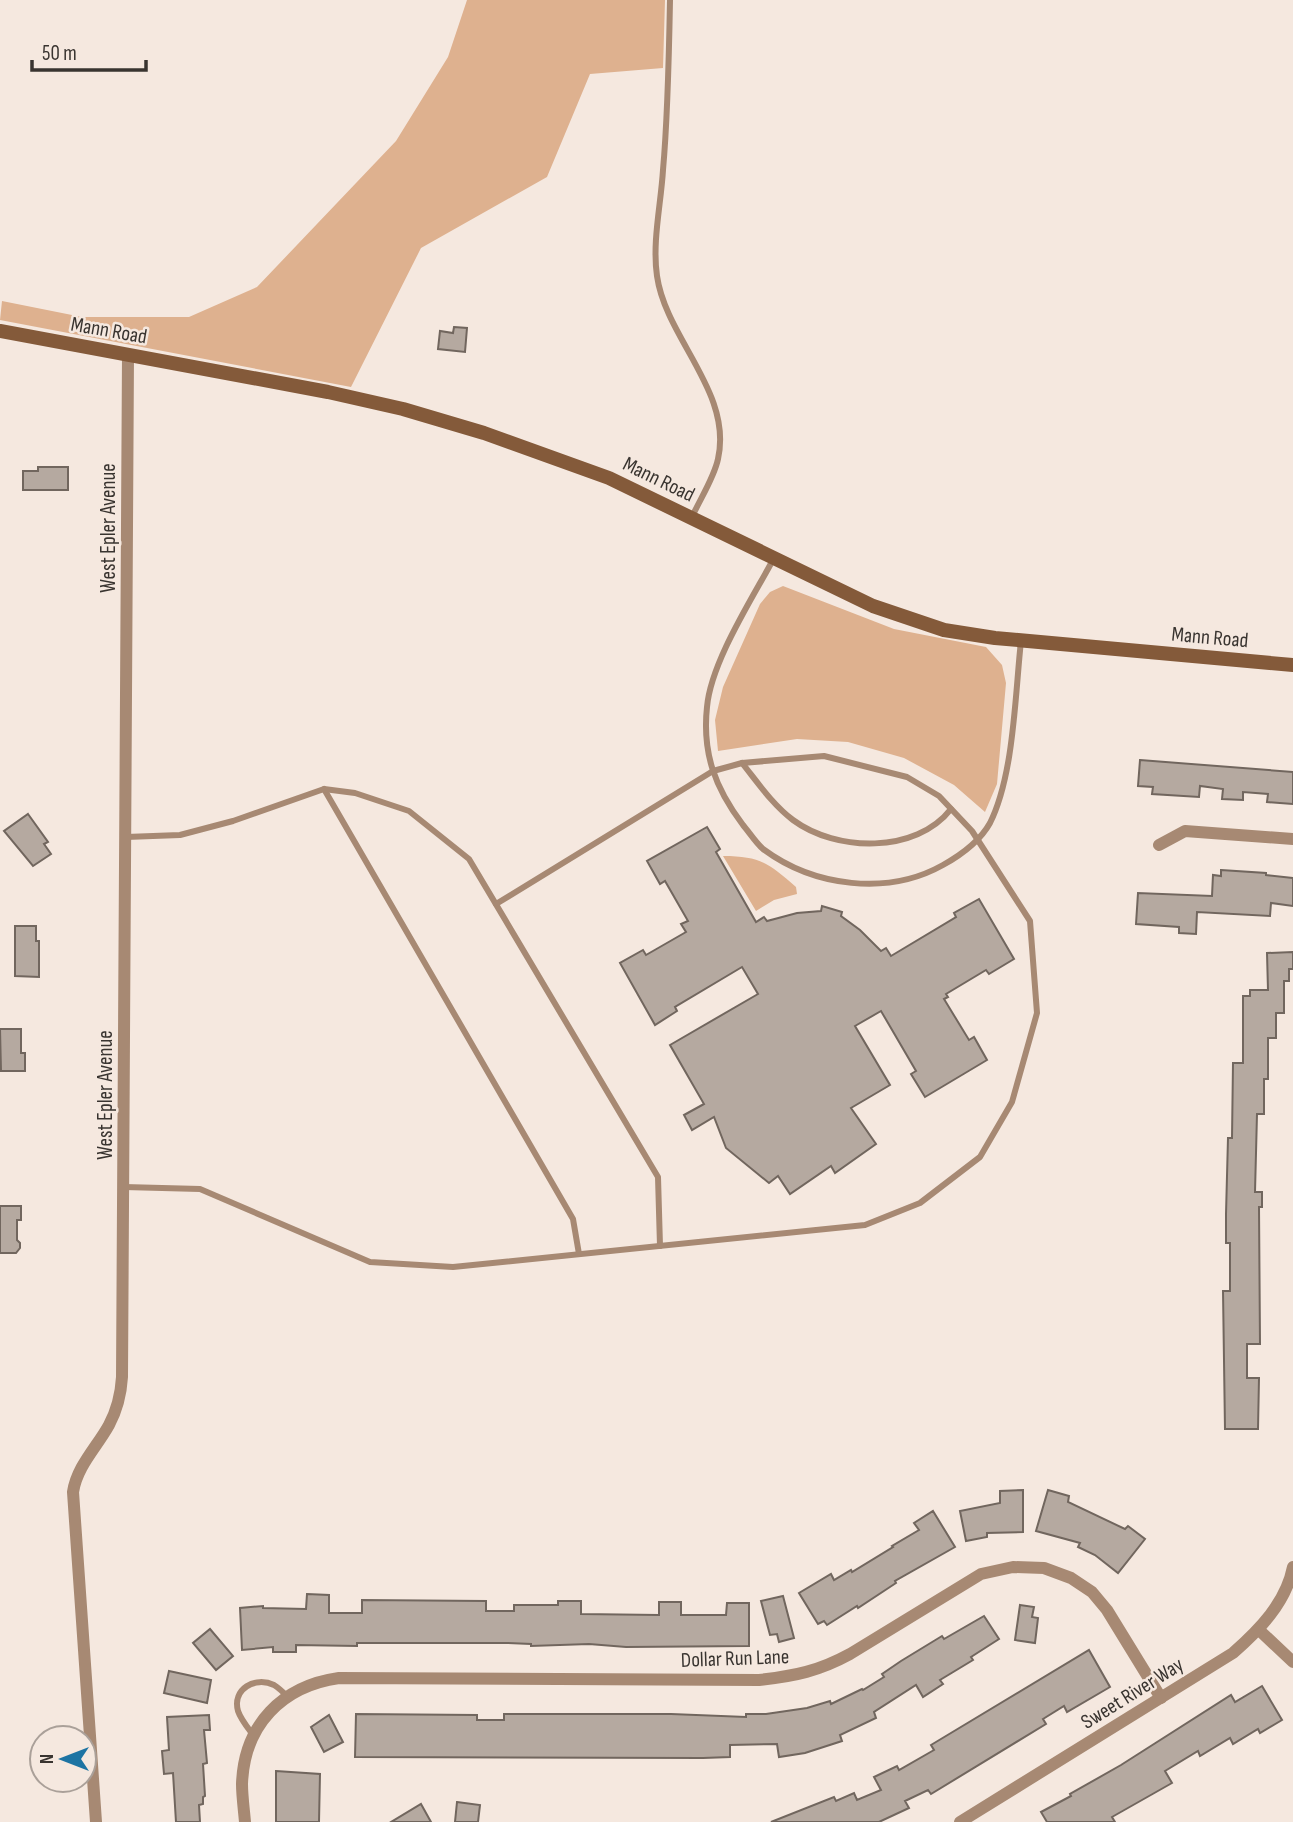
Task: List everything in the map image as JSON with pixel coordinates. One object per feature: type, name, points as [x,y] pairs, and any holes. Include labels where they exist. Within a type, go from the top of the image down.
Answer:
[{"type":"main road","name":"Mann Road","points":[[0,331],[328,392],[444,420],[591,471],[895,615],[944,630],[1021,641],[1293,665]]},
{"type":"street","name":"West Epler Avenue","points":[[96,1822],[73,1492],[79,1472],[110,1423],[121,1391],[128,355]]},
{"type":"street","points":[[1159,845],[1185,831],[1293,839]]},
{"type":"street","name":"Dollar Run Lane","points":[[245,1822],[242,1784],[247,1751],[254,1736],[270,1711],[288,1696],[319,1681],[339,1678],[760,1681],[800,1675],[828,1666],[850,1654],[981,1574],[1013,1567],[1044,1568],[1071,1578],[1092,1592],[1107,1610],[1161,1698]]},
{"type":"street","name":"Sweet River Way","points":[[960,1822],[1233,1653],[1259,1630],[1279,1602],[1293,1567]]},
{"type":"street","points":[[1259,1630],[1293,1662]]},
{"type":"lane","points":[[670,0],[664,167],[655,255],[657,276],[663,301],[710,395],[721,429],[718,461],[691,518]]},
{"type":"lane","points":[[774,558],[715,671],[707,705],[706,744],[716,782],[737,816],[761,848],[794,868],[836,880],[867,885],[925,875],[956,858],[978,838],[989,824],[1004,786],[1021,641]]},
{"type":"lane","points":[[124,1187],[200,1189],[370,1262],[453,1267],[865,1225],[920,1203],[980,1157],[1012,1102],[1037,1013],[1030,921],[978,838],[939,796],[907,776],[824,756],[742,763],[713,771],[496,904]]},
{"type":"lane","points":[[742,763],[792,820],[817,834],[838,839],[870,843],[903,841],[927,830],[951,809]]},
{"type":"lane","points":[[324,789],[573,1219],[579,1254]]},
{"type":"lane","points":[[126,837],[180,835],[233,821],[324,789],[355,793],[409,811],[469,859],[658,1177],[660,1246]]},
{"type":"lane","points":[[254,1736],[239,1714],[236,1701],[239,1693],[246,1685],[256,1682],[274,1685],[288,1696]]},
{"type":"shaded area","points":[[467,0],[665,0],[663,68],[590,74],[547,177],[421,248],[351,387],[0,320],[2,301],[82,317],[189,317],[257,287],[396,141],[448,57]]},
{"type":"shaded area","points":[[783,586],[894,629],[986,647],[1002,665],[1006,683],[997,784],[985,812],[954,785],[904,758],[848,742],[797,739],[718,751],[715,720],[723,687],[760,604],[770,592]]},
{"type":"shaded area","points":[[723,856],[764,863],[796,887],[797,894],[774,900],[756,911]]},
{"type":"building","points":[[454,327],[467,328],[465,352],[438,349],[440,331],[453,333]]},
{"type":"building","points":[[38,467],[68,467],[68,490],[23,490],[23,471],[38,471]]},
{"type":"building","points":[[1140,760],[1293,772],[1293,804],[1267,802],[1268,794],[1243,792],[1243,800],[1222,799],[1223,789],[1200,786],[1199,797],[1152,794],[1153,787],[1138,786]]},
{"type":"building","points":[[28,814],[48,842],[44,844],[51,854],[33,866],[4,831]]},
{"type":"building","points":[[707,827],[720,849],[716,852],[756,922],[764,917],[767,921],[797,913],[821,911],[822,906],[842,912],[841,916],[881,951],[886,948],[891,956],[956,917],[954,913],[979,899],[1014,959],[989,974],[986,970],[946,994],[948,997],[944,999],[969,1040],[974,1037],[987,1060],[925,1097],[911,1074],[916,1071],[881,1011],[855,1026],[890,1085],[851,1108],[876,1144],[835,1173],[831,1166],[790,1194],[778,1176],[769,1183],[726,1148],[714,1117],[692,1130],[684,1115],[704,1104],[670,1045],[758,994],[742,967],[675,1007],[677,1011],[655,1025],[620,963],[643,950],[646,955],[686,932],[681,924],[688,921],[665,881],[660,884],[647,861]]},
{"type":"building","points":[[1221,870],[1293,878],[1293,906],[1271,903],[1270,916],[1197,912],[1196,934],[1179,933],[1179,927],[1136,924],[1138,893],[1212,896],[1213,875],[1221,876]]},
{"type":"building","points":[[15,926],[36,926],[36,941],[39,941],[39,977],[15,976]]},
{"type":"building","points":[[1293,952],[1293,969],[1289,969],[1289,981],[1284,981],[1284,1013],[1276,1013],[1276,1038],[1268,1038],[1268,1079],[1264,1079],[1264,1114],[1257,1114],[1255,1192],[1262,1192],[1262,1207],[1259,1207],[1260,1344],[1247,1344],[1247,1378],[1259,1378],[1258,1429],[1225,1429],[1223,1291],[1230,1291],[1230,1243],[1226,1243],[1226,1214],[1228,1138],[1232,1138],[1233,1063],[1243,1063],[1243,996],[1250,996],[1250,990],[1268,990],[1267,953]]},
{"type":"building","points":[[0,1029],[21,1029],[21,1053],[25,1053],[25,1071],[1,1071]]},
{"type":"building","points":[[0,1206],[21,1206],[21,1220],[17,1220],[17,1240],[20,1248],[16,1253],[0,1253]]},
{"type":"building","points":[[1023,1490],[1023,1532],[987,1533],[987,1537],[966,1541],[960,1511],[1000,1503],[1000,1491]]},
{"type":"building","points":[[1048,1490],[1069,1496],[1068,1502],[1125,1529],[1128,1526],[1145,1539],[1118,1573],[1095,1555],[1078,1547],[1080,1543],[1036,1531]]},
{"type":"building","points":[[933,1511],[955,1547],[895,1581],[896,1583],[858,1608],[857,1606],[827,1625],[824,1621],[818,1624],[799,1593],[831,1574],[834,1580],[851,1570],[852,1572],[893,1547],[919,1530],[914,1523]]},
{"type":"building","points":[[307,1594],[329,1595],[329,1613],[362,1613],[362,1600],[486,1601],[486,1611],[514,1611],[514,1605],[558,1605],[558,1601],[581,1601],[581,1614],[659,1615],[659,1602],[681,1602],[681,1615],[726,1615],[727,1603],[749,1603],[749,1646],[357,1643],[357,1646],[296,1645],[296,1652],[273,1652],[273,1647],[242,1650],[240,1608],[263,1606],[306,1609]]},
{"type":"building","points":[[783,1596],[794,1638],[779,1642],[777,1634],[770,1635],[761,1601]]},
{"type":"building","points":[[1020,1605],[1034,1607],[1032,1617],[1038,1618],[1035,1643],[1015,1640]]},
{"type":"building","points":[[984,1616],[999,1639],[971,1657],[973,1660],[940,1680],[943,1684],[923,1697],[916,1685],[874,1712],[876,1718],[840,1735],[842,1741],[805,1753],[779,1757],[777,1744],[730,1745],[730,1757],[703,1758],[355,1757],[356,1714],[477,1715],[477,1720],[504,1720],[504,1714],[746,1717],[746,1714],[807,1708],[830,1701],[831,1704],[863,1690],[884,1677],[882,1674],[901,1661],[942,1636],[944,1639]]},
{"type":"building","points":[[210,1629],[233,1656],[216,1670],[193,1643]]},
{"type":"building","points":[[1089,1650],[1110,1687],[1067,1712],[1064,1706],[1043,1719],[1046,1724],[931,1794],[928,1790],[905,1801],[909,1808],[879,1822],[771,1822],[834,1797],[836,1801],[854,1793],[857,1800],[881,1790],[874,1777],[897,1766],[899,1770],[934,1750],[931,1745]]},
{"type":"building","points":[[169,1671],[211,1680],[207,1703],[164,1693]]},
{"type":"building","points":[[1262,1686],[1282,1720],[1260,1733],[1258,1729],[1233,1744],[1230,1738],[1200,1756],[1198,1751],[1165,1771],[1172,1783],[1112,1817],[1115,1822],[1047,1822],[1041,1812],[1071,1796],[1070,1794],[1231,1695],[1235,1702]]},
{"type":"building","points":[[209,1715],[210,1730],[204,1730],[207,1763],[203,1764],[205,1796],[203,1804],[199,1805],[200,1822],[176,1822],[173,1773],[164,1774],[162,1751],[169,1750],[167,1717]]},
{"type":"building","points":[[329,1715],[343,1742],[324,1752],[311,1727]]},
{"type":"building","points":[[276,1771],[320,1774],[319,1822],[276,1822]]},
{"type":"building","points":[[457,1802],[480,1805],[478,1822],[455,1822]]},
{"type":"building","points":[[421,1804],[431,1822],[391,1822]]}]
